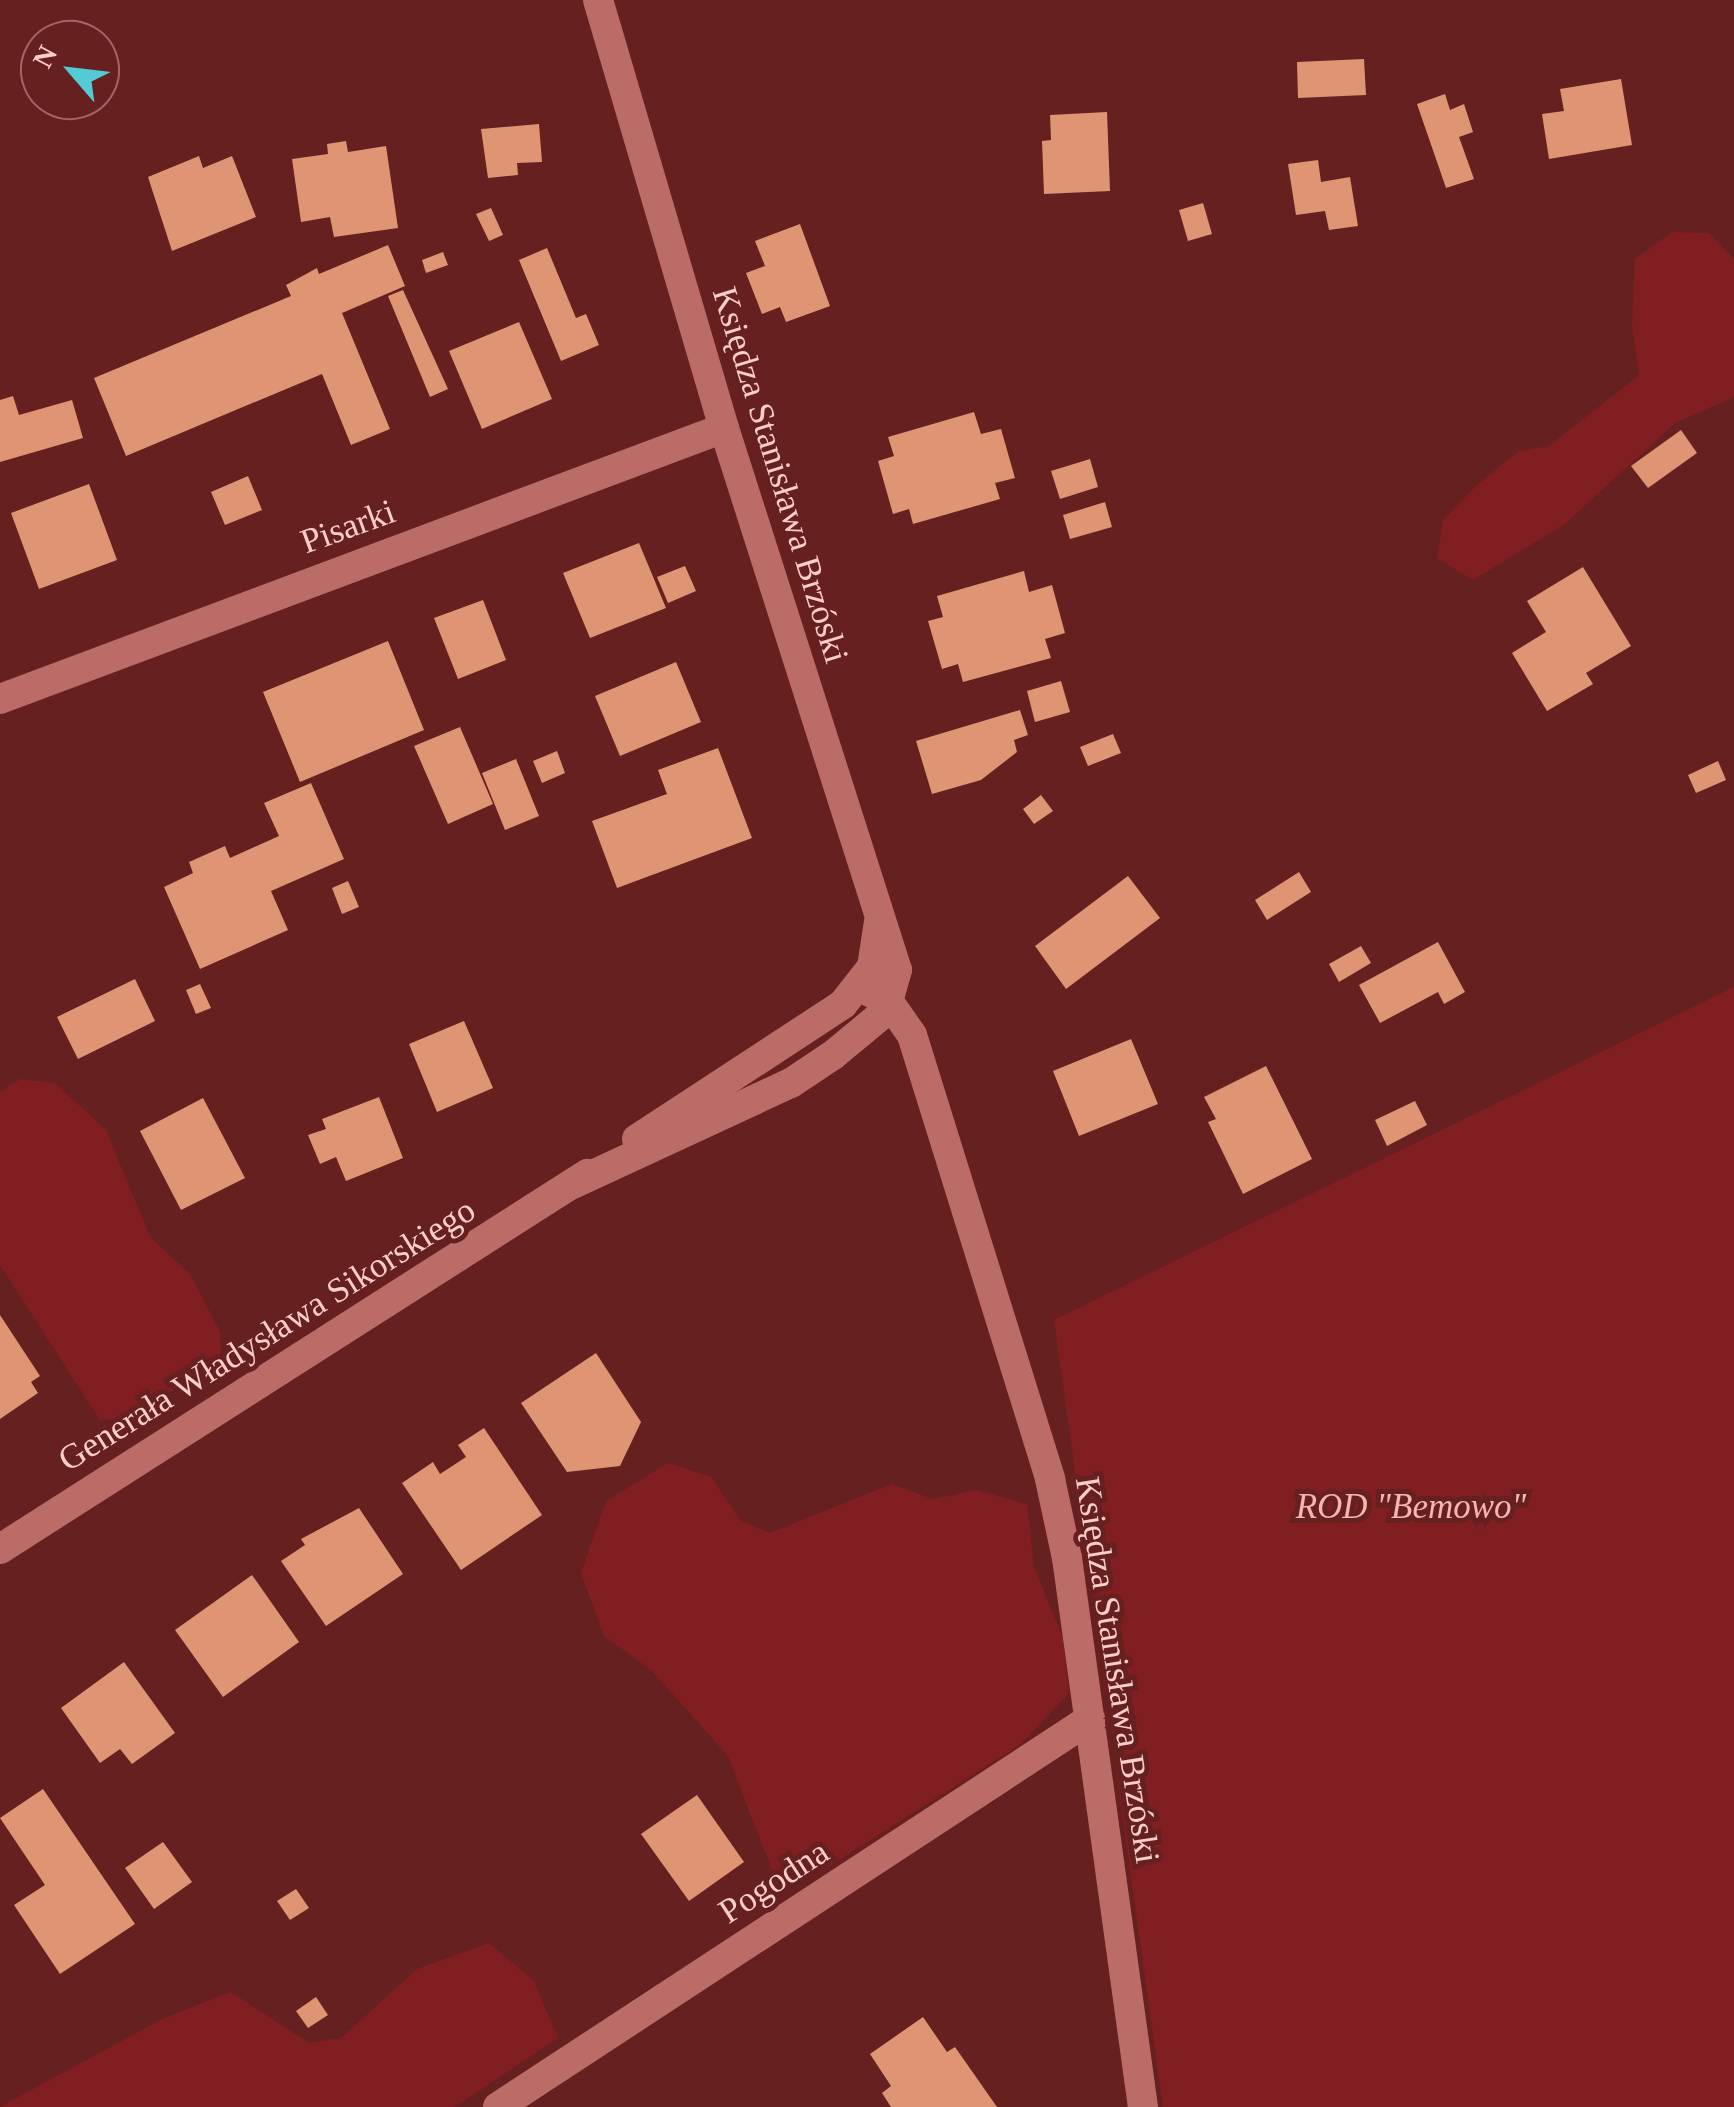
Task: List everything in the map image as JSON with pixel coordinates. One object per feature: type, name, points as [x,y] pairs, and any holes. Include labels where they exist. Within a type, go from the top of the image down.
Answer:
[{"type":"street","name":"Księdza Stanisława Brzóski","points":[[598,0],[724,428],[897,970],[890,1002],[912,1035],[1050,1479],[1090,1719],[1143,2107]]},
{"type":"street","name":"Pisarki","points":[[0,700],[724,428]]},
{"type":"street","points":[[879,916],[872,967],[860,987],[890,1002]]},
{"type":"street","name":"Generała Władysława Sikorskiego","points":[[0,1549],[573,1184],[860,987]]},
{"type":"street","name":"Generała Władysława Sikorskiego","points":[[573,1184],[790,1083],[865,1031],[890,1002]]},
{"type":"street","name":"Pogodna","points":[[498,2107],[1090,1719]]},
{"type":"green space","points":[[1672,232],[1709,233],[1734,259],[1734,397],[1675,423],[1565,524],[1473,580],[1437,558],[1443,520],[1477,485],[1519,451],[1549,446],[1639,375],[1632,325],[1635,259]]},
{"type":"green space","name":"ROD \"Bemowo\"","points":[[1734,987],[1734,2107],[1163,2107],[1054,1320]]},
{"type":"green space","points":[[20,1079],[55,1083],[106,1130],[150,1237],[190,1274],[220,1332],[221,1357],[130,1419],[100,1420],[0,1265],[0,1092]]},
{"type":"green space","points":[[668,1463],[711,1477],[740,1520],[770,1533],[892,1484],[932,1499],[976,1490],[1027,1504],[1034,1567],[1063,1638],[1069,1693],[1021,1744],[812,1877],[772,1870],[728,1756],[651,1670],[604,1636],[581,1573],[606,1501]]},
{"type":"green space","points":[[489,1943],[534,1981],[558,2038],[455,2107],[0,2107],[162,2019],[231,1992],[309,2043],[341,2038],[417,1969]]},
{"type":"building","points":[[1364,59],[1366,95],[1298,98],[1297,62]]},
{"type":"building","points":[[1621,79],[1632,145],[1549,159],[1542,114],[1564,111],[1560,89]]},
{"type":"building","points":[[1445,94],[1450,110],[1464,104],[1473,132],[1459,137],[1474,179],[1446,188],[1417,104]]},
{"type":"building","points":[[1107,112],[1110,191],[1044,194],[1042,141],[1051,140],[1050,115]]},
{"type":"building","points":[[539,124],[542,162],[517,163],[518,175],[488,178],[481,129]]},
{"type":"building","points":[[346,141],[348,152],[386,146],[398,228],[334,237],[330,217],[301,222],[292,159],[328,154],[327,144]]},
{"type":"building","points":[[199,156],[203,168],[232,156],[256,217],[172,251],[148,177]]},
{"type":"building","points":[[1318,160],[1321,182],[1350,177],[1358,226],[1329,230],[1325,211],[1296,215],[1288,164]]},
{"type":"building","points":[[1203,203],[1212,234],[1188,241],[1179,210]]},
{"type":"building","points":[[491,208],[503,235],[489,241],[476,214]]},
{"type":"building","points":[[800,224],[830,306],[786,322],[780,307],[762,314],[746,273],[765,266],[755,241]]},
{"type":"building","points":[[388,245],[405,286],[342,313],[390,429],[351,445],[322,374],[126,456],[94,378],[291,296],[286,285],[317,268],[319,274]]},
{"type":"building","points":[[547,248],[576,318],[586,314],[599,345],[561,361],[519,260]]},
{"type":"building","points":[[443,252],[448,265],[426,273],[422,260]]},
{"type":"building","points":[[403,290],[448,389],[430,397],[388,296]]},
{"type":"building","points":[[519,322],[552,399],[482,429],[449,351]]},
{"type":"building","points":[[13,396],[19,415],[72,400],[83,438],[0,462],[0,400]]},
{"type":"building","points":[[974,412],[981,434],[1001,429],[1015,478],[995,483],[1000,499],[913,524],[909,509],[893,514],[878,461],[894,456],[888,437]]},
{"type":"building","points":[[1681,430],[1697,453],[1648,488],[1631,466]]},
{"type":"building","points":[[1090,459],[1098,487],[1060,499],[1051,471]]},
{"type":"building","points":[[248,476],[262,510],[225,525],[211,492]]},
{"type":"building","points":[[89,484],[117,560],[39,589],[11,513]]},
{"type":"building","points":[[1105,502],[1112,527],[1070,539],[1063,515]]},
{"type":"building","points":[[639,543],[666,608],[590,638],[563,573]]},
{"type":"building","points":[[685,566],[696,591],[668,603],[657,577]]},
{"type":"building","points":[[1583,567],[1631,646],[1586,673],[1593,684],[1547,711],[1512,653],[1546,632],[1527,601]]},
{"type":"building","points":[[1024,571],[1029,592],[1052,585],[1065,633],[1045,639],[1051,658],[963,682],[958,664],[942,669],[928,621],[943,617],[937,596]]},
{"type":"building","points":[[483,600],[506,660],[458,679],[434,618]]},
{"type":"building","points":[[388,641],[424,730],[300,782],[263,692]]},
{"type":"building","points":[[676,662],[701,722],[620,756],[595,696]]},
{"type":"building","points":[[1061,681],[1070,712],[1035,722],[1027,691]]},
{"type":"building","points":[[1020,710],[1028,735],[1014,740],[1017,752],[981,780],[932,794],[916,741]]},
{"type":"building","points":[[460,727],[493,804],[448,824],[414,746]]},
{"type":"building","points":[[1113,734],[1121,753],[1088,766],[1080,747]]},
{"type":"building","points":[[718,748],[752,838],[617,888],[592,821],[667,794],[658,770]]},
{"type":"building","points":[[557,751],[565,773],[542,783],[533,761]]},
{"type":"building","points":[[516,759],[539,816],[505,830],[482,773]]},
{"type":"building","points":[[1718,761],[1726,780],[1696,793],[1688,775]]},
{"type":"building","points":[[311,783],[344,859],[271,891],[288,930],[200,969],[164,887],[193,873],[189,862],[225,846],[230,858],[279,836],[264,803]]},
{"type":"building","points":[[1041,795],[1053,811],[1034,824],[1023,809]]},
{"type":"building","points":[[1299,872],[1311,892],[1267,920],[1255,900]]},
{"type":"building","points":[[1128,876],[1160,918],[1066,989],[1035,946]]},
{"type":"building","points":[[348,881],[359,907],[342,914],[332,888]]},
{"type":"building","points":[[1438,942],[1465,992],[1444,1004],[1438,992],[1380,1023],[1359,985]]},
{"type":"building","points":[[1361,946],[1371,963],[1339,982],[1329,964]]},
{"type":"building","points":[[135,979],[155,1021],[78,1059],[57,1017]]},
{"type":"building","points":[[200,984],[211,1008],[196,1014],[186,990]]},
{"type":"building","points":[[464,1021],[493,1088],[437,1112],[409,1044]]},
{"type":"building","points":[[1131,1039],[1158,1104],[1079,1136],[1053,1071]]},
{"type":"building","points":[[1266,1066],[1312,1159],[1243,1194],[1208,1122],[1216,1119],[1204,1097]]},
{"type":"building","points":[[379,1097],[403,1158],[346,1181],[336,1157],[320,1164],[308,1135],[326,1129],[322,1119]]},
{"type":"building","points":[[203,1098],[245,1178],[181,1210],[140,1131]]},
{"type":"building","points":[[1415,1101],[1427,1125],[1387,1146],[1375,1120]]},
{"type":"building","points":[[0,1315],[40,1376],[31,1382],[38,1393],[0,1419]]},
{"type":"building","points":[[596,1353],[641,1422],[620,1466],[567,1472],[521,1403]]},
{"type":"building","points":[[484,1428],[542,1515],[461,1570],[402,1483],[433,1462],[440,1474],[466,1457],[458,1445]]},
{"type":"building","points":[[359,1508],[403,1574],[326,1626],[281,1561],[305,1545],[301,1539]]},
{"type":"building","points":[[252,1575],[299,1642],[223,1697],[175,1630]]},
{"type":"building","points":[[124,1662],[175,1733],[132,1764],[120,1749],[100,1763],[61,1708]]},
{"type":"building","points":[[43,1789],[135,1924],[60,1974],[14,1905],[45,1885],[0,1818]]},
{"type":"building","points":[[697,1795],[744,1862],[689,1901],[641,1834]]},
{"type":"building","points":[[163,1842],[192,1882],[154,1909],[125,1868]]},
{"type":"building","points":[[296,1889],[309,1908],[290,1920],[277,1901]]},
{"type":"building","points":[[316,1997],[328,2015],[308,2028],[296,2011]]},
{"type":"building","points":[[923,2017],[947,2052],[955,2047],[997,2107],[891,2107],[882,2093],[891,2086],[870,2054]]}]
